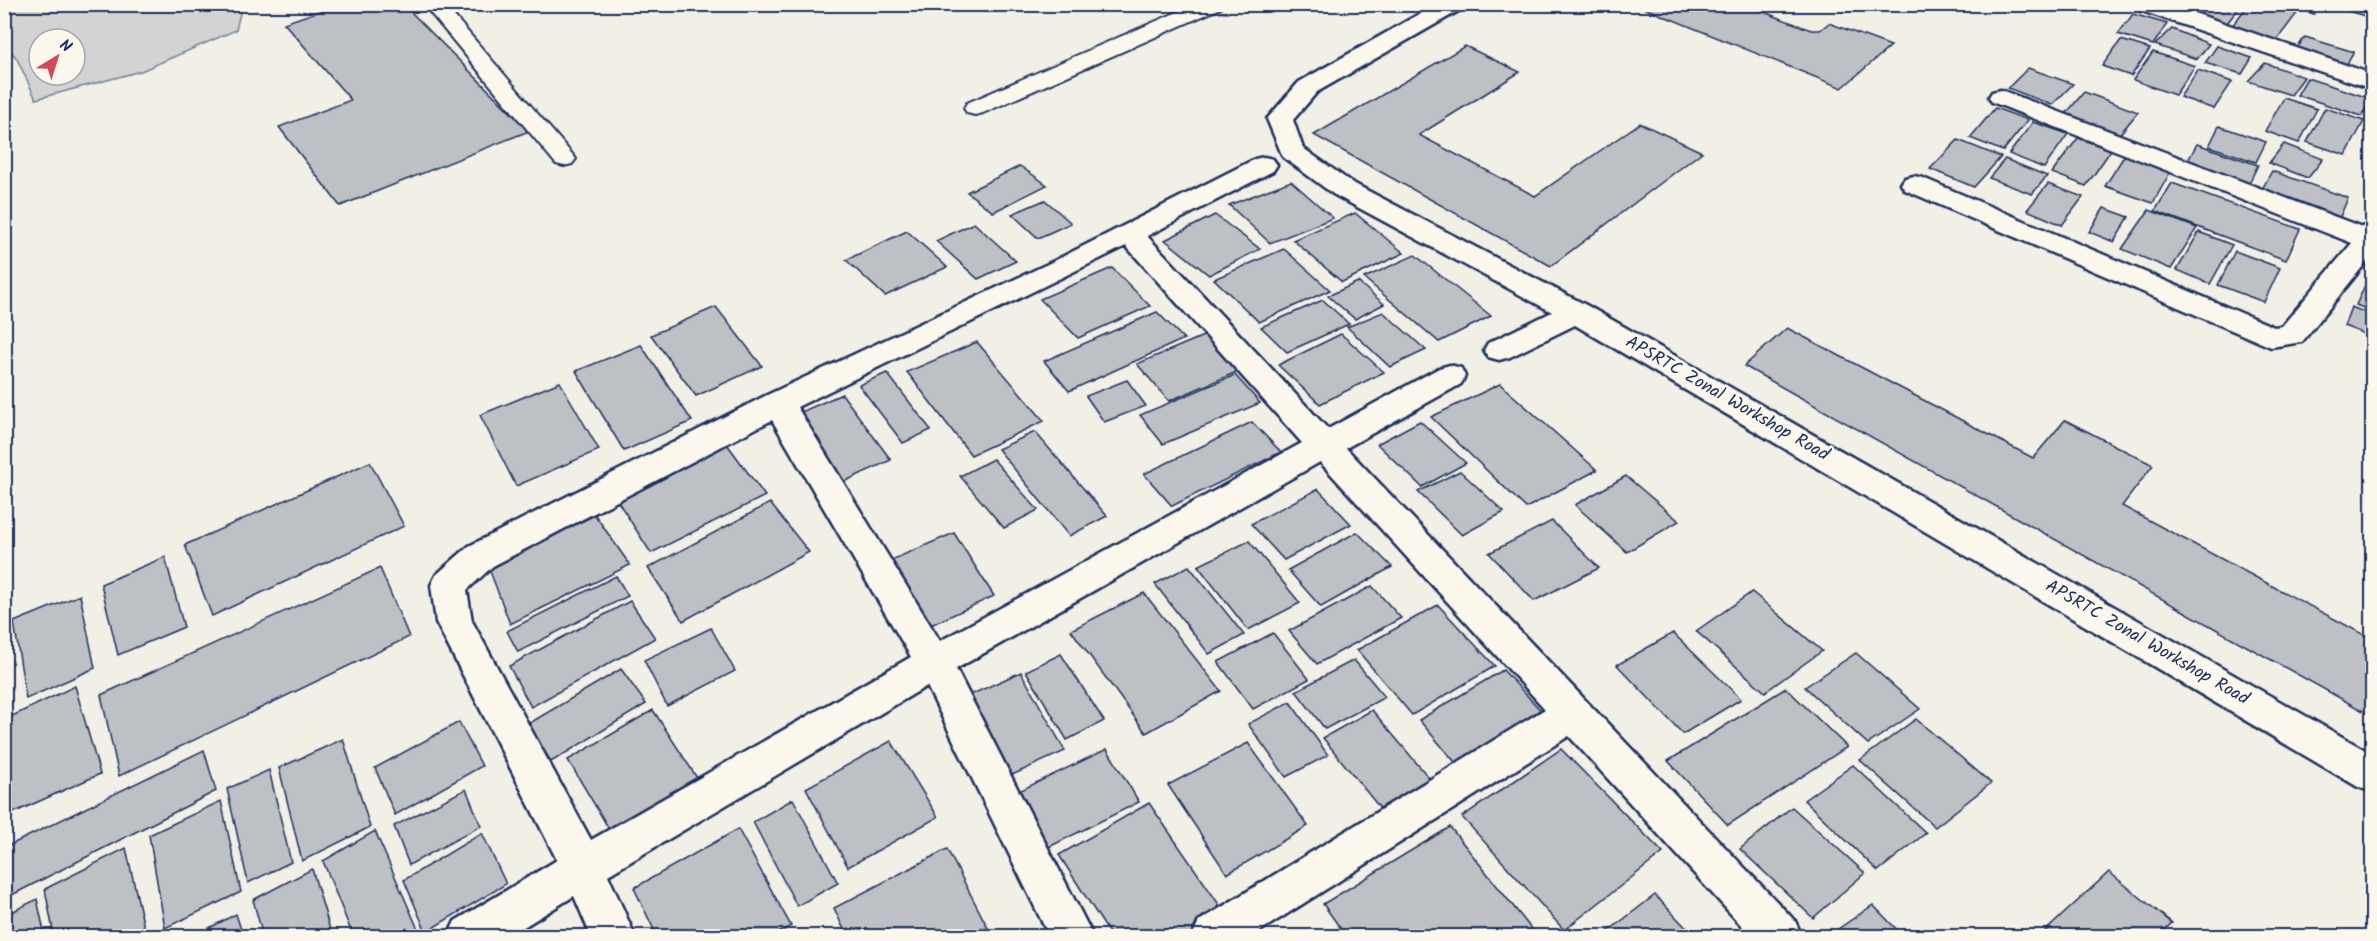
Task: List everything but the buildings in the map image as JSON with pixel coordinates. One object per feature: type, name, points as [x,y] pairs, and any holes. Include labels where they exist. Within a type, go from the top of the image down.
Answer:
[{"type":"street","name":"APSRTC Zonal Workshop Road","points":[[1454,4],[1308,87],[1280,119],[1292,152],[1342,188],[1576,312],[2373,774]]},
{"type":"street","points":[[2144,4],[2373,82]]},
{"type":"street","points":[[1914,184],[2271,337],[2291,335],[2371,236],[2001,97]]},
{"type":"street","points":[[613,936],[583,867],[454,622],[449,585],[481,556],[778,403],[1130,233],[1264,165]]},
{"type":"street","points":[[1130,233],[1176,286],[1780,936]]},
{"type":"street","points":[[1499,350],[1576,312]]},
{"type":"street","points":[[471,936],[583,867],[934,663],[1450,376]]},
{"type":"street","points":[[778,403],[934,663],[1071,936]]},
{"type":"street","points":[[1214,936],[1572,713]]},
{"type":"lane","points":[[433,4],[564,159]]},
{"type":"lane","points":[[975,108],[1214,4]]},
{"type":"shaded area","points":[[5,4],[242,4],[236,30],[141,71],[87,85],[87,27],[27,27],[27,80],[17,59],[5,43]]},
{"type":"shaded area","points":[[30,87],[81,87],[36,99]]}]
